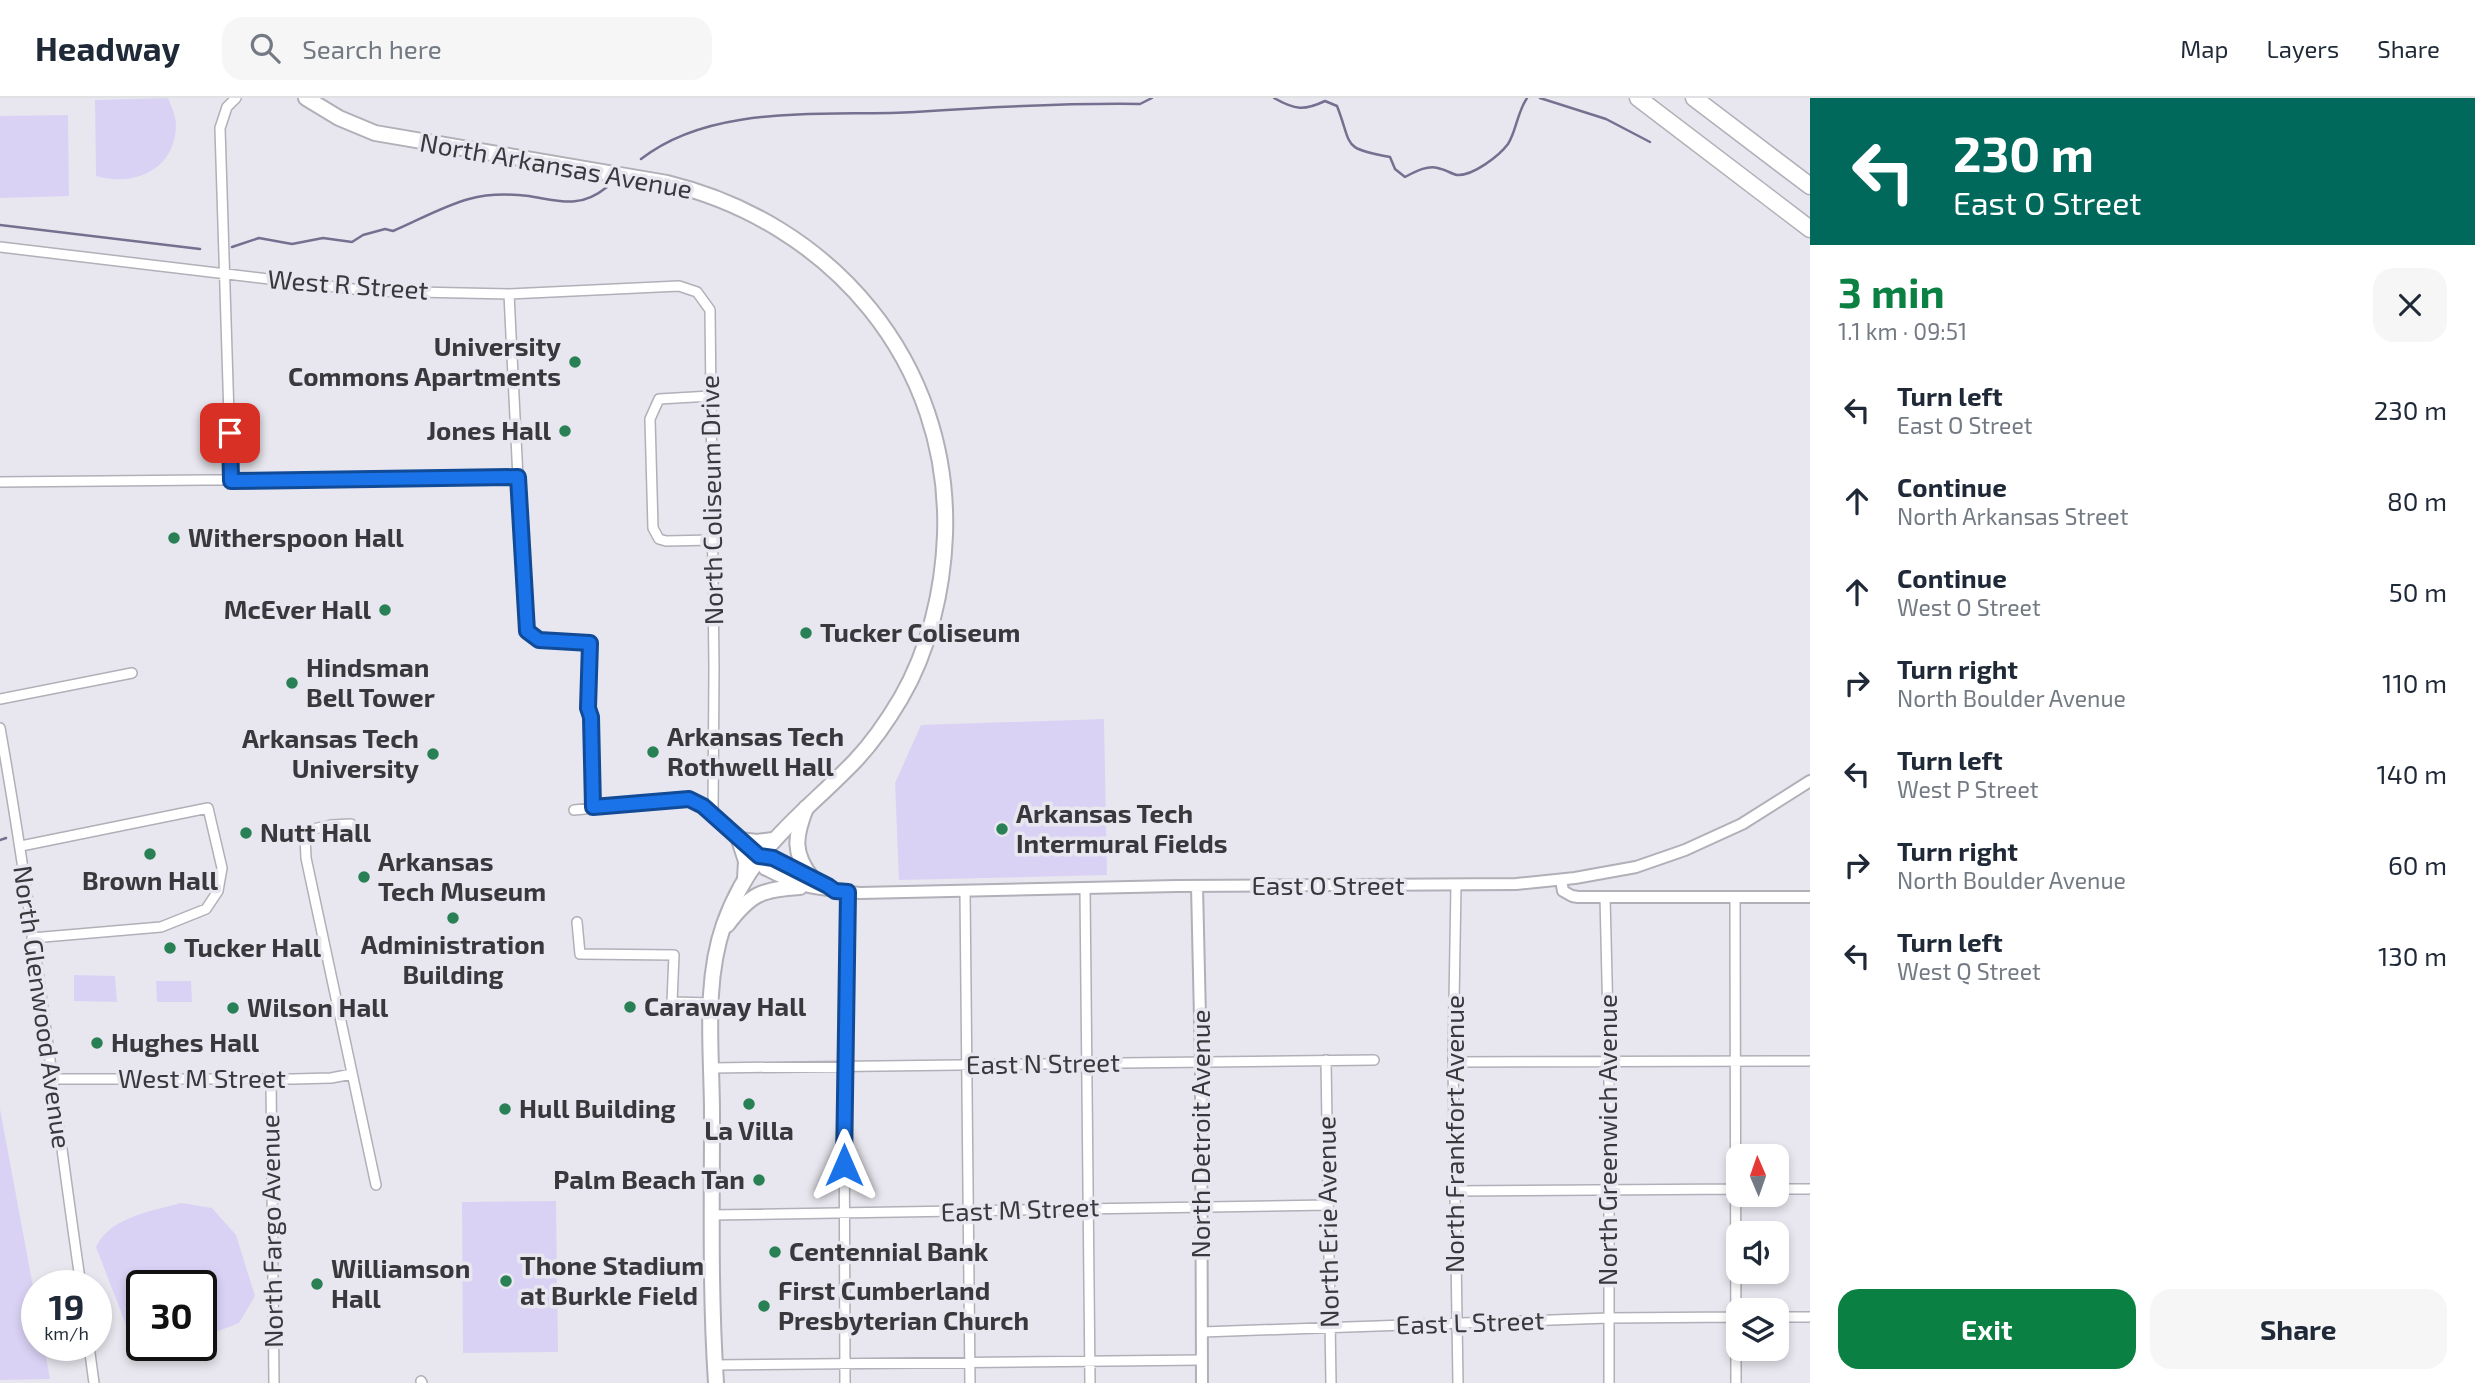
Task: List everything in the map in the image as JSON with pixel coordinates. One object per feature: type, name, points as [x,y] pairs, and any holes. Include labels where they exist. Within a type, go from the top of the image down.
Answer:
[{"type":"highway","points":[[1637,98],[1810,229]]},
{"type":"highway","points":[[1694,98],[1810,186]]},
{"type":"main road","name":"North Arkansas Avenue","points":[[306,98],[339,118],[386,136],[667,183],[709,194],[765,219],[822,258],[854,289],[886,327],[911,371],[930,417],[941,465],[946,514],[944,564],[936,609],[921,653],[902,696],[877,735],[855,761],[807,805],[759,856],[745,879],[721,932],[712,971],[712,1215],[716,1383]]},
{"type":"main road","points":[[721,932],[740,908],[760,892],[806,883],[797,843],[798,830],[807,805]]},
{"type":"main road","points":[[745,879],[746,861],[739,840],[774,840]]},
{"type":"street","points":[[231,481],[220,128],[227,107],[236,98]]},
{"type":"street","name":"West R Street","points":[[0,247],[370,291],[509,294],[679,286],[697,292]]},
{"type":"street","name":"North Coliseum Drive","points":[[697,292],[710,310],[715,712],[713,815]]},
{"type":"street","points":[[509,294],[527,631],[539,640],[590,643],[588,708],[591,717],[593,807]]},
{"type":"street","points":[[711,396],[659,399],[650,419],[653,528],[659,539],[666,541],[713,540]]},
{"type":"street","points":[[0,482],[518,477]]},
{"type":"street","points":[[0,699],[132,673]]},
{"type":"street","name":"North Glenwood Avenue","points":[[0,728],[21,846],[78,1270]]},
{"type":"street","name":"East O Street","points":[[759,856],[764,869],[825,892],[1516,884],[1621,870],[1670,857],[1742,824],[1810,781]]},
{"type":"street","points":[[574,810],[689,799],[703,806],[759,856]]},
{"type":"street","points":[[21,846],[208,808],[222,867],[218,891],[206,909],[161,927],[32,938]]},
{"type":"street","points":[[351,824],[309,830],[305,836],[306,858],[376,1185]]},
{"type":"street","points":[[1561,880],[1563,891],[1572,896],[1810,897]]},
{"type":"street","name":"North Frankfort Avenue","points":[[1456,885],[1453,1062],[1458,1383]]},
{"type":"street","name":"North Detroit Avenue","points":[[1197,886],[1201,1062],[1202,1383]]},
{"type":"street","points":[[1085,889],[1090,1383]]},
{"type":"street","points":[[845,1383],[844,1066],[848,892]]},
{"type":"street","points":[[965,892],[970,1383]]},
{"type":"street","name":"North Greenwich Avenue","points":[[1605,897],[1609,1061],[1609,1383]]},
{"type":"street","points":[[1735,897],[1735,1144]]},
{"type":"street","points":[[577,922],[580,954],[674,954],[672,1002],[711,1003]]},
{"type":"street","name":"North Erie Avenue","points":[[1326,1060],[1331,1383]]},
{"type":"street","name":"East N Street","points":[[712,1068],[1374,1060]]},
{"type":"street","points":[[1453,1062],[1810,1061]]},
{"type":"street","name":"West M Street","points":[[51,1079],[271,1079],[331,1078],[352,1074]]},
{"type":"street","name":"North Fargo Avenue","points":[[271,1079],[274,1383]]},
{"type":"street","points":[[1454,1191],[1726,1189]]},
{"type":"street","points":[[1789,1189],[1810,1189]]},
{"type":"street","name":"East M Street","points":[[712,1215],[1328,1205]]},
{"type":"street","points":[[1736,1208],[1737,1298]]},
{"type":"street","name":"East L Street","points":[[1202,1332],[1608,1318],[1726,1317]]},
{"type":"street","points":[[1789,1317],[1810,1317]]},
{"type":"street","points":[[715,1365],[1202,1360]]},
{"type":"street","points":[[91,1361],[94,1383]]},
{"type":"street","points":[[1736,1361],[1736,1383]]},
{"type":"shaded area","points":[[168,98],[176,125],[169,154],[161,164],[138,177],[111,179],[96,176],[95,100]]},
{"type":"shaded area","points":[[68,115],[69,196],[0,198],[0,116]]},
{"type":"shaded area","name":"Arkansas Tech Intermural Fields","points":[[1104,719],[1107,875],[899,880],[895,783],[921,725]]},
{"type":"shaded area","points":[[74,975],[115,976],[117,1002],[74,1001]]},
{"type":"shaded area","points":[[156,981],[191,981],[192,1002],[157,1002]]},
{"type":"shaded area","points":[[0,1109],[30,1270],[21,1270],[21,1361],[47,1361],[50,1379],[0,1380]]},
{"type":"shaded area","points":[[556,1201],[558,1352],[463,1353],[462,1202]]},
{"type":"shaded area","points":[[181,1203],[212,1208],[236,1235],[255,1296],[239,1323],[217,1332],[217,1270],[126,1270],[126,1325],[112,1288],[112,1270],[105,1270],[96,1247],[102,1237],[121,1222]]},
{"type":"waterway","points":[[641,159],[670,141],[702,128],[737,120],[809,114],[1140,104],[1152,98]]},
{"type":"waterway","points":[[1274,98],[1300,108],[1325,101],[1337,106],[1351,144],[1363,151],[1390,157],[1395,169],[1405,177],[1432,167],[1457,175],[1485,164],[1508,144],[1527,98]]},
{"type":"waterway","points":[[1540,98],[1606,119],[1650,142]]},
{"type":"waterway","points":[[232,247],[259,238],[292,244],[323,238],[352,242],[363,235],[385,229],[393,231],[476,197],[515,195],[569,202],[588,198],[607,187]]},
{"type":"waterway","points":[[0,225],[200,249]]},
{"type":"waterway","points":[[0,840],[6,838]]},
{"type":"place","name":"University Commons Apartments","points":[[575,362]]},
{"type":"place","name":"Jones Hall","points":[[565,431]]},
{"type":"place","name":"Witherspoon Hall","points":[[174,538]]},
{"type":"place","name":"McEver Hall","points":[[385,610]]},
{"type":"place","name":"Tucker Coliseum","points":[[806,633]]},
{"type":"place","name":"Hindsman Bell Tower","points":[[292,683]]},
{"type":"place","name":"Arkansas Tech Rothwell Hall","points":[[653,752]]},
{"type":"place","name":"Arkansas Tech University","points":[[433,754]]},
{"type":"place","name":"Arkansas Tech Intermural Fields","points":[[1002,829]]},
{"type":"place","name":"Nutt Hall","points":[[246,833]]},
{"type":"place","name":"Brown Hall","points":[[150,854]]},
{"type":"place","name":"Arkansas Tech Museum","points":[[364,877]]},
{"type":"place","name":"Administration Building","points":[[453,918]]},
{"type":"place","name":"Tucker Hall","points":[[170,948]]},
{"type":"place","name":"Caraway Hall","points":[[630,1007]]},
{"type":"place","name":"Wilson Hall","points":[[233,1008]]},
{"type":"place","name":"Hughes Hall","points":[[97,1043]]},
{"type":"place","name":"La Villa","points":[[749,1104]]},
{"type":"place","name":"Hull Building","points":[[505,1109]]},
{"type":"place","name":"Palm Beach Tan","points":[[759,1180]]},
{"type":"place","name":"Centennial Bank","points":[[775,1252]]},
{"type":"place","name":"Thone Stadium at Burkle Field","points":[[506,1281]]},
{"type":"place","name":"Williamson Hall","points":[[317,1284]]},
{"type":"place","name":"First Cumberland Presbyterian Church","points":[[764,1306]]},
{"type":"route","points":[[230,433],[231,481],[518,477],[527,631],[539,640],[590,643],[588,708],[591,717],[593,807],[689,799],[703,806],[759,856],[773,858],[835,891],[848,892],[844,1165]]}]
